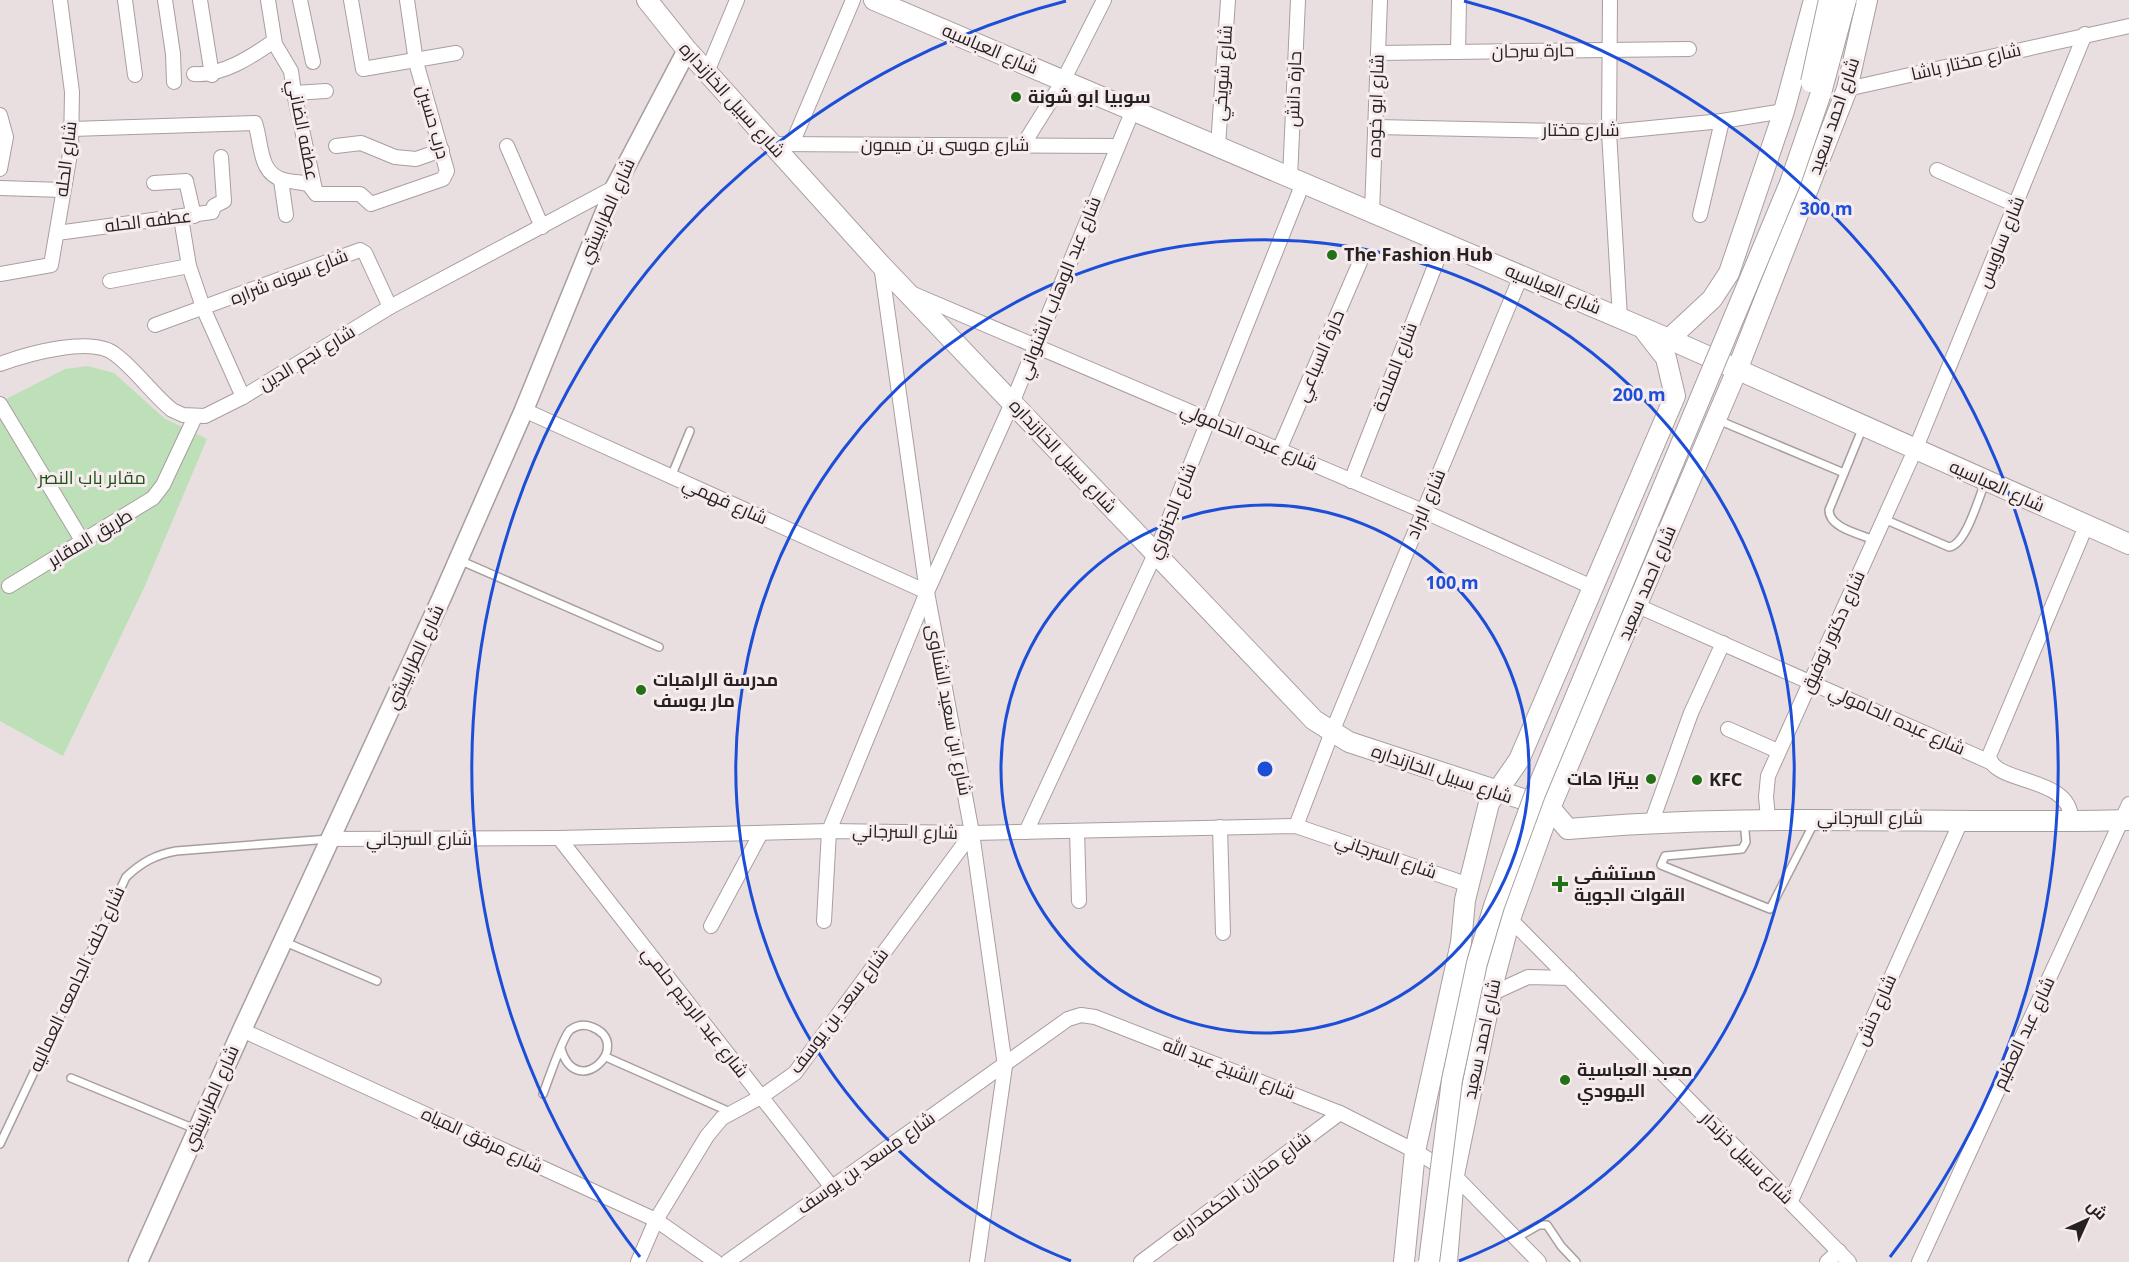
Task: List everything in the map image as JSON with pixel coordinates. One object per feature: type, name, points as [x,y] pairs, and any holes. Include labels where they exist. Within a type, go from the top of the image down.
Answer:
[{"type":"main road","name":"شارع سبيل الخازنداره","points":[[647,0],[687,50],[880,266],[1314,720],[1349,742],[1496,793],[1550,808]]},
{"type":"main road","name":"شارع العباسيه","points":[[874,0],[1669,339],[2129,544]]},
{"type":"main road","points":[[1669,339],[1712,299],[1730,273],[1784,111],[1814,0]]},
{"type":"main road","points":[[1422,1262],[1444,1078],[1456,1019],[1486,904],[1527,790],[1780,176],[1810,86],[1829,0]]},
{"type":"main road","points":[[1429,1262],[1452,1080],[1469,998],[1494,906],[1534,794],[1790,183],[1821,93],[1846,0]]},
{"type":"main road","name":"شارع احمد سعيد","points":[[1447,1262],[1454,1175],[1491,994],[1510,919],[1550,808],[1737,370],[1847,89],[1867,0]]},
{"type":"main road","points":[[1735,258],[1743,275],[1752,281],[1760,279],[1779,264]]},
{"type":"main road","points":[[1404,1262],[1415,1151],[1461,943],[1469,885],[1487,810],[1519,760],[1675,396],[1666,358],[1641,327]]},
{"type":"main road","name":"شارع السرجاني","points":[[1550,808],[1568,829],[1652,821],[1768,818],[2072,820],[2127,815]]},
{"type":"street","name":"شارع الحله","points":[[0,274],[50,267],[71,148],[72,129],[72,92],[60,0]]},
{"type":"street","points":[[124,0],[135,75]]},
{"type":"street","points":[[165,0],[173,54],[174,82]]},
{"type":"street","points":[[200,0],[212,75]]},
{"type":"street","name":"عطفه الضاني","points":[[268,0],[274,41],[290,68],[316,194]]},
{"type":"street","points":[[300,0],[313,62]]},
{"type":"street","points":[[351,0],[363,69],[416,62],[456,53]]},
{"type":"street","name":"درب حسين","points":[[281,180],[308,184],[316,194],[360,194],[371,204],[443,179],[447,171],[416,62],[407,0]]},
{"type":"street","points":[[707,72],[737,0]]},
{"type":"street","points":[[792,144],[853,0]]},
{"type":"street","points":[[1023,145],[1063,81],[1104,0]]},
{"type":"street","name":"شارع شويخي","points":[[1218,146],[1228,0]]},
{"type":"street","name":"حارة دانش","points":[[1297,180],[1298,0]]},
{"type":"street","name":"شارع ابو خوده","points":[[1372,212],[1380,0]]},
{"type":"street","points":[[1458,52],[1460,0]]},
{"type":"street","points":[[1610,0],[1609,132],[1620,318]]},
{"type":"street","name":"شارع مختار باشا","points":[[1847,89],[2129,26]]},
{"type":"street","name":"شارع ساويس","points":[[1915,450],[2085,34]]},
{"type":"street","points":[[194,74],[212,75],[274,41]]},
{"type":"street","name":"حارة سرحان","points":[[1378,53],[1689,49]]},
{"type":"street","name":"شارع الطرابيشي","points":[[138,1262],[242,1030],[459,560],[524,410],[615,187],[687,50]]},
{"type":"street","points":[[294,93],[326,91]]},
{"type":"street","name":"شارع عبد الوهاب الشنواني","points":[[824,921],[829,831],[927,592],[1012,403],[1133,110]]},
{"type":"street","name":"شارع مختار","points":[[1376,127],[1609,132],[1722,122],[1784,111]]},
{"type":"street","points":[[0,115],[6,137],[0,169]]},
{"type":"street","points":[[1700,215],[1722,122]]},
{"type":"street","points":[[72,129],[255,123],[263,160],[267,168],[281,180],[286,215]]},
{"type":"street","points":[[336,146],[364,144],[395,157],[416,159],[442,150]]},
{"type":"street","name":"شارع موسى بن ميمون","points":[[772,144],[1118,146]]},
{"type":"street","points":[[507,146],[542,226]]},
{"type":"street","name":"عطفه الحله","points":[[57,233],[212,213],[214,206],[224,203],[221,158]]},
{"type":"street","points":[[1937,170],[2016,205]]},
{"type":"street","name":"شارع الجنزوري","points":[[1026,832],[1155,554],[1209,420],[1297,180]]},
{"type":"street","points":[[154,183],[186,181],[189,266],[204,310],[243,397]]},
{"type":"street","name":"شارع نجم الدين","points":[[195,417],[205,416],[243,397],[390,307],[615,187]]},
{"type":"street","points":[[0,188],[63,190]]},
{"type":"street","name":"شارع سونه شراره","points":[[155,325],[204,310],[362,250],[390,307]]},
{"type":"street","name":"شارع الملاحة","points":[[1351,481],[1440,253]]},
{"type":"street","name":"حارة السباعي","points":[[1280,450],[1360,262]]},
{"type":"street","points":[[110,281],[189,266]]},
{"type":"street","name":"شارع ابن سعيد الشناوى","points":[[880,266],[927,592],[972,833],[1005,1066],[977,1262]]},
{"type":"street","name":"شارع البراد","points":[[1296,826],[1332,732],[1521,276]]},
{"type":"street","name":"شارع عبده الحامولي","points":[[904,290],[1423,511],[1592,587]]},
{"type":"street","points":[[0,364],[76,345],[103,347],[116,354],[172,410],[195,417]]},
{"type":"street","points":[[0,404],[83,542]]},
{"type":"street","name":"شارع فهمي","points":[[524,410],[927,592]]},
{"type":"street","name":"طريق المقابر","points":[[9,586],[153,498],[163,485],[195,417]]},
{"type":"street","name":"شارع دكتور توفيق","points":[[1768,818],[1767,786],[1779,752],[1915,450]]},
{"type":"street","points":[[2072,820],[2069,805],[2060,794],[1995,767],[1990,762],[1989,756],[2086,526]]},
{"type":"street","name":"شارع عبده الحامولي","points":[[1638,606],[1990,762]]},
{"type":"street","points":[[1652,821],[1691,713],[1723,643]]},
{"type":"street","points":[[1728,729],[1779,752]]},
{"type":"street","name":"شارع عبد العظيم","points":[[1919,1262],[2127,815]]},
{"type":"street","name":"شارع دنش","points":[[1791,1201],[1962,819]]},
{"type":"street","name":"شارع السرجاني","points":[[331,839],[559,838],[829,831],[972,833],[1296,826],[1469,885]]},
{"type":"street","points":[[1220,827],[1224,933]]},
{"type":"street","points":[[1077,831],[1079,901]]},
{"type":"street","points":[[711,926],[761,833]]},
{"type":"street","name":"شارع سعد بن يوسف","points":[[638,1262],[656,1220],[707,1136],[722,1118],[761,1097],[795,1073],[972,833]]},
{"type":"street","name":"شارع عبد الرحيم حلمي","points":[[559,838],[831,1186]]},
{"type":"street","name":"شارع سبيل خزندار","points":[[1510,919],[1849,1262]]},
{"type":"street","points":[[1491,994],[1528,977],[1569,978]]},
{"type":"street","name":"شارع الشيخ عبد الله","points":[[1005,1066],[1068,1019],[1081,1015],[1095,1017],[1340,1113],[1415,1151],[1454,1175],[1539,1262]]},
{"type":"street","name":"شارع مرفق المياه","points":[[242,1030],[656,1220],[716,1262]]},
{"type":"street","name":"شارع مسعد بن يوسف","points":[[727,1262],[831,1186],[1005,1066]]},
{"type":"street","name":"شارع مخازن الحكمداريه","points":[[1141,1262],[1340,1113]]},
{"type":"street","points":[[1827,1262],[1839,1251]]},
{"type":"lane","points":[[1715,419],[1844,473]]},
{"type":"lane","points":[[1863,427],[1829,510],[1829,517],[1834,523],[1874,540]]},
{"type":"lane","points":[[671,477],[690,431]]},
{"type":"lane","points":[[1884,519],[1949,547],[1955,546],[1962,538],[1986,481]]},
{"type":"lane","points":[[459,560],[659,647]]},
{"type":"lane","points":[[1744,819],[1746,842],[1742,849],[1665,856],[1661,865],[1770,909],[1774,907],[1817,818]]},
{"type":"lane","name":"شارع خلف الجامعه العماليه","points":[[0,1144],[116,893],[126,877],[140,864],[157,855],[176,851],[331,839]]},
{"type":"lane","points":[[283,941],[377,981]]},
{"type":"lane","points":[[543,1094],[563,1039],[569,1031],[578,1026],[588,1025],[598,1029],[608,1046],[606,1057],[600,1065],[591,1070],[581,1071],[564,1059],[561,1049]]},
{"type":"lane","points":[[606,1057],[731,1113]]},
{"type":"lane","points":[[71,1078],[197,1130]]},
{"type":"lane","points":[[1516,1239],[1539,1225],[1546,1225],[1576,1262]]},
{"type":"green space","name":"مقابر باب النصر","points":[[88,366],[114,373],[164,418],[207,439],[144,588],[63,756],[0,721],[0,402],[65,369]]},
{"type":"place","name":"سوبيا ابو شونة","points":[[1016,97]]},
{"type":"place","name":"The Fashion Hub","points":[[1332,255]]},
{"type":"place","name":"مدرسة الراهبات مار يوسف","points":[[641,690]]},
{"type":"place","name":"بيتزا هات","points":[[1651,779]]},
{"type":"place","name":"KFC","points":[[1697,780]]},
{"type":"place","name":"مستشفى القوات الجوية","points":[[1560,884]]},
{"type":"place","name":"معبد العباسية اليهودي","points":[[1565,1080]]}]
